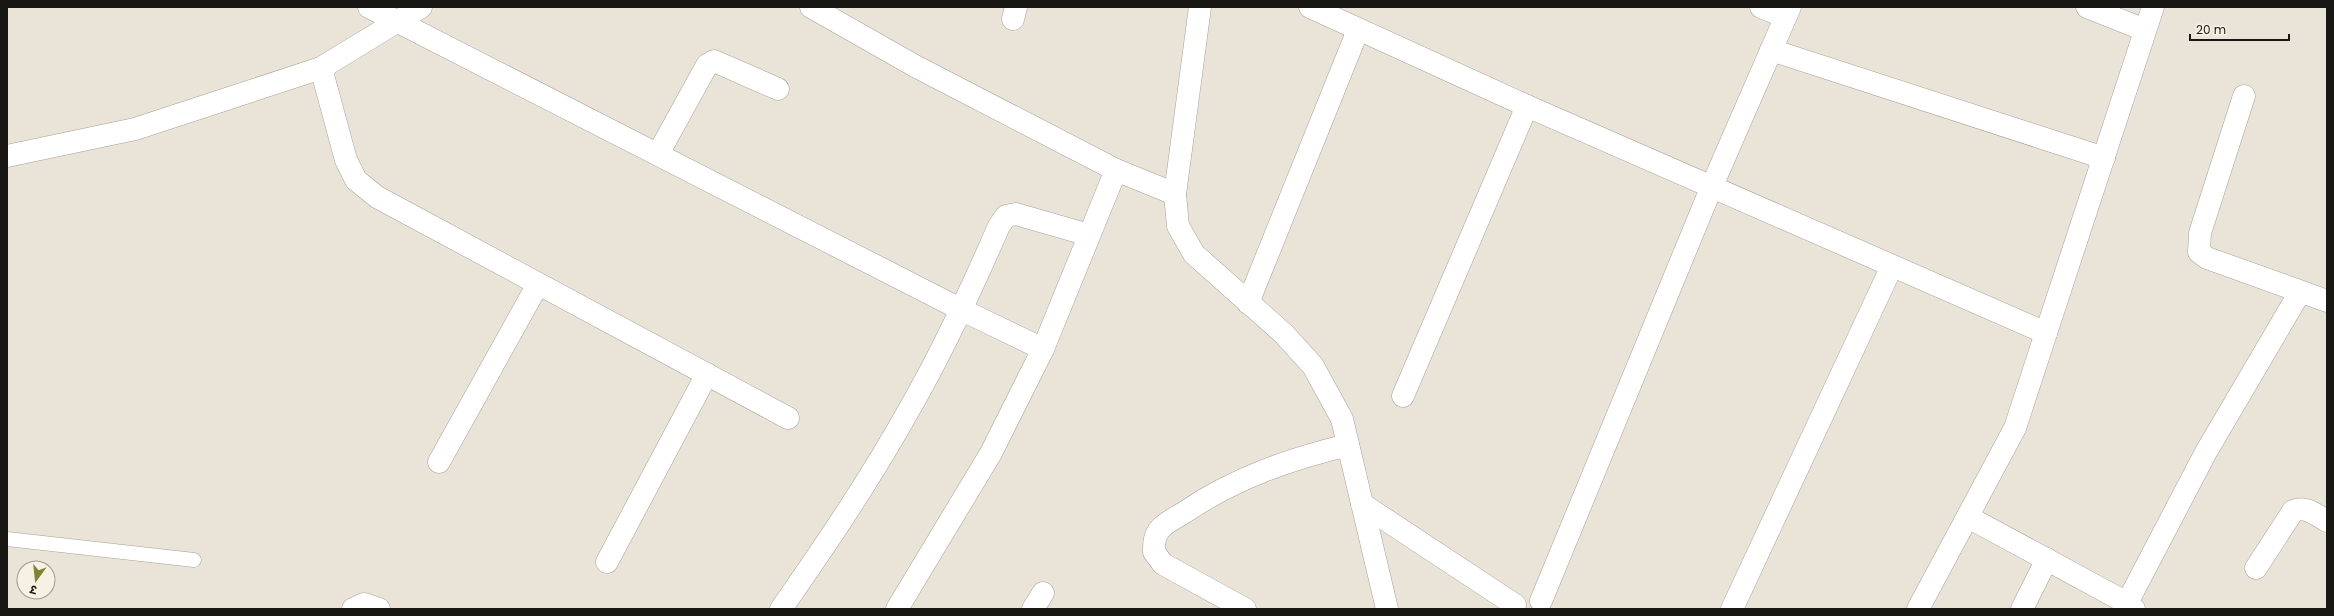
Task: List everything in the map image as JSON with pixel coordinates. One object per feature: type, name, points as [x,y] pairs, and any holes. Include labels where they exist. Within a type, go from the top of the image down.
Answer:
[{"type":"street","points":[[369,7],[962,310],[1043,349]]},
{"type":"street","points":[[7,156],[134,129],[321,68],[421,7]]},
{"type":"street","points":[[811,7],[915,66],[1116,170],[1175,194]]},
{"type":"street","points":[[1200,7],[1175,194],[1178,226],[1194,254],[1284,334],[1313,366],[1342,419],[1387,609]]},
{"type":"street","points":[[1310,7],[1527,106],[2046,333]]},
{"type":"street","points":[[1541,601],[1712,186],[1788,12],[1761,7]]},
{"type":"street","points":[[2087,7],[2145,30]]},
{"type":"street","points":[[1918,609],[2015,428],[2153,7]]},
{"type":"street","points":[[1248,303],[1358,30]]},
{"type":"street","points":[[1771,50],[2104,158]]},
{"type":"street","points":[[658,154],[707,65],[714,60],[778,89]]},
{"type":"street","points":[[321,68],[346,160],[356,180],[377,197],[788,418]]},
{"type":"street","points":[[2244,96],[2200,233],[2199,252],[2207,258],[2300,292],[2327,300]]},
{"type":"street","points":[[1403,396],[1527,106]]},
{"type":"street","points":[[897,609],[992,453],[1043,349],[1116,170]]},
{"type":"street","points":[[781,609],[860,493],[911,407],[962,310],[999,226],[1006,216],[1016,214],[1089,235]]},
{"type":"street","points":[[1732,609],[1892,266]]},
{"type":"street","points":[[439,462],[538,284]]},
{"type":"street","points":[[1968,517],[2131,606],[2206,452],[2300,292]]},
{"type":"street","points":[[607,562],[707,374]]},
{"type":"street","points":[[1245,609],[1163,564],[1154,552],[1154,539],[1160,529],[1204,498],[1250,476],[1299,457],[1348,445]]},
{"type":"street","points":[[1362,504],[1515,605]]},
{"type":"street","points":[[2256,568],[2293,511],[2300,508],[2309,510],[2327,521]]},
{"type":"street","points":[[2022,609],[2047,559]]},
{"type":"street","points":[[353,609],[364,604],[379,609]]},
{"type":"lane","points":[[7,539],[194,560]]}]
